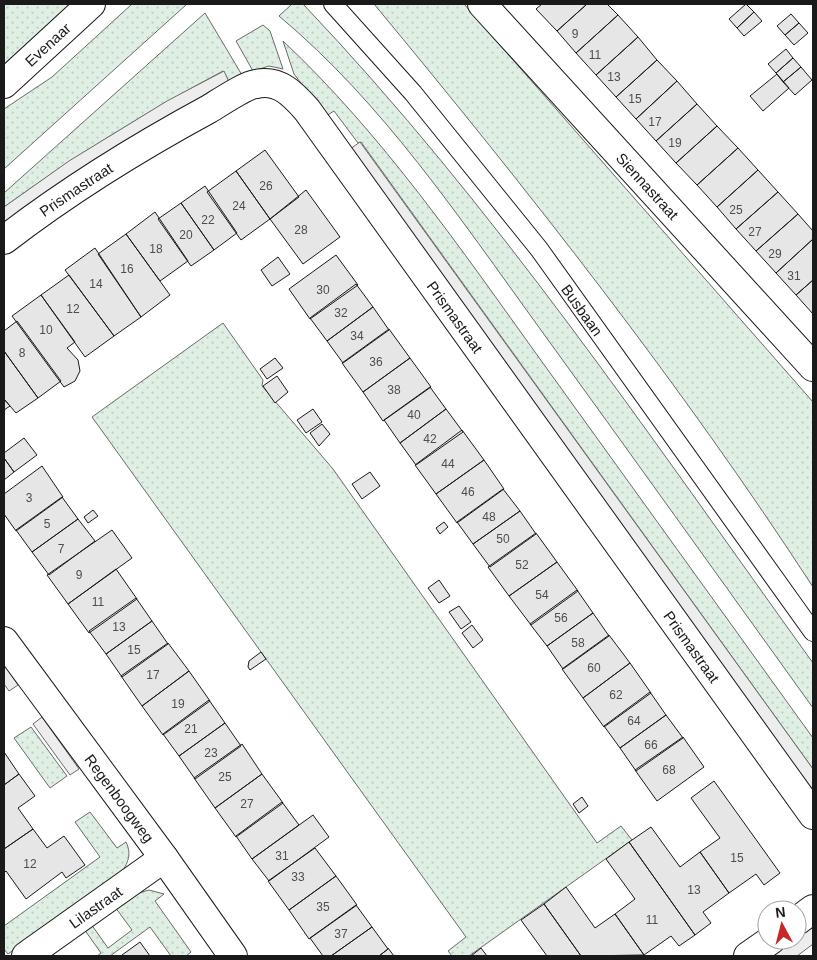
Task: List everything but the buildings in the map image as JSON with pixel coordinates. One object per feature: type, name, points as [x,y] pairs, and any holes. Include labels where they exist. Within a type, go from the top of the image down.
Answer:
[{"type":"street","name":"Evenaar","points":[[4,84],[91,4]]},
{"type":"street","name":"Siennastraat","points":[[482,4],[813,367]]},
{"type":"street","name":"Prismastraat","points":[[4,240],[135,149],[255,84],[279,84],[307,110],[813,815]]},
{"type":"street","name":"Regenboogweg","points":[[4,641],[164,858],[233,956]]},
{"type":"street","name":"Lilastraat","points":[[26,956],[164,858]]},
{"type":"lane","name":"Busbaan","points":[[333,4],[413,94],[539,249],[813,632]]},
{"type":"green space","points":[[4,4],[73,4],[4,67]]},
{"type":"green space","points":[[132,4],[187,4],[4,169],[4,109],[52,77]]},
{"type":"green space","points":[[292,4],[303,4],[373,81],[441,161],[569,325],[813,663],[813,708],[418,162],[352,85],[279,16]]},
{"type":"green space","points":[[374,4],[464,4],[813,402],[813,587],[763,511],[657,363],[546,217]]},
{"type":"green space","points":[[205,13],[242,75],[229,82],[223,71],[194,87],[84,152],[4,207],[4,193]]},
{"type":"green space","points":[[263,25],[270,31],[283,69],[269,66],[253,71],[236,41]]},
{"type":"green space","points":[[283,41],[354,114],[387,153],[480,276],[813,738],[813,769],[361,142],[358,143],[334,111],[326,116],[294,74]]},
{"type":"green space","points":[[223,323],[263,380],[262,386],[333,469],[597,843],[621,826],[632,840],[469,956],[452,956],[448,951],[466,937],[92,417]]},
{"type":"green space","points":[[31,727],[67,776],[50,788],[14,738]]},
{"type":"green space","points":[[90,812],[117,848],[126,842],[129,855],[125,866],[120,874],[8,954],[4,949],[4,926],[100,857],[75,822]]},
{"type":"green space","points":[[149,890],[164,894],[155,901],[191,952],[186,956],[171,956],[150,927],[110,956],[97,956],[101,953],[84,929],[91,924],[108,948],[132,930],[115,907],[132,895]]},
{"type":"shaded area","points":[[224,71],[229,82],[122,143],[75,173],[4,223],[4,207],[69,161],[167,101]]},
{"type":"shaded area","points":[[360,142],[813,769],[813,792],[350,149]]},
{"type":"shaded area","points":[[4,665],[18,685],[9,691],[4,684]]},
{"type":"shaded area","points":[[42,717],[79,769],[70,775],[33,724]]},
{"type":"shaded area","points":[[813,927],[813,944],[807,948],[807,931]]},
{"type":"shaded area","points":[[781,950],[805,950],[797,956],[773,956]]}]
